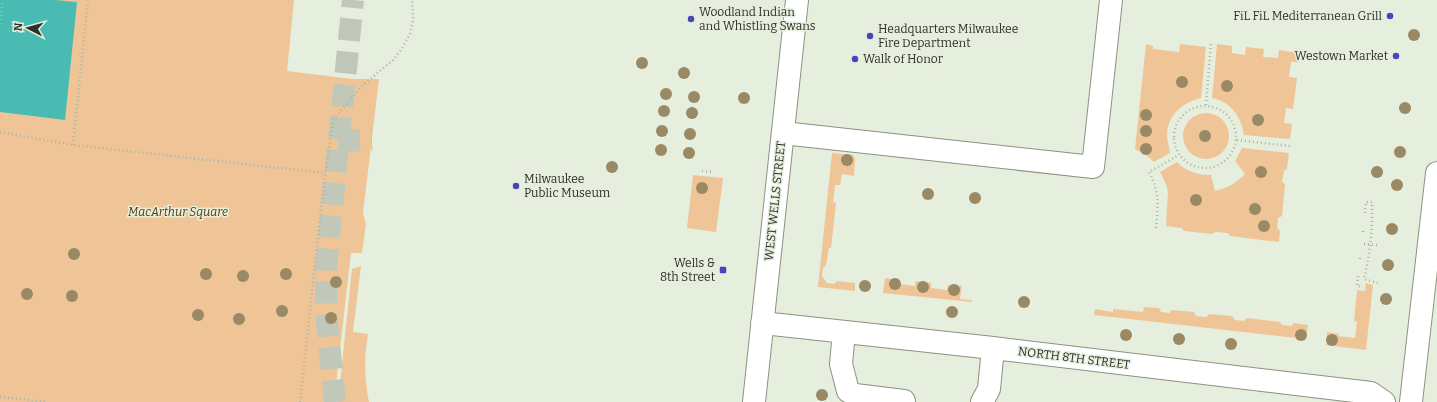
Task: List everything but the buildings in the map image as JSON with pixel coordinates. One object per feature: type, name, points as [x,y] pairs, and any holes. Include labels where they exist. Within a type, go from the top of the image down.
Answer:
[{"type":"street","name":"WEST WELLS STREET","points":[[754,402],[797,0]]},
{"type":"street","points":[[783,133],[1093,167],[1111,0]]},
{"type":"street","points":[[1411,402],[1435,202],[1437,173]]},
{"type":"street","name":"NORTH 8TH STREET","points":[[762,323],[993,348],[1371,393],[1384,402]]},
{"type":"street","points":[[844,332],[841,364],[848,391],[855,395],[904,401]]},
{"type":"street","points":[[982,402],[988,389],[993,348]]},
{"type":"path","points":[[0,24],[3,0]]},
{"type":"path","points":[[73,145],[88,0]]},
{"type":"path","points":[[300,402],[325,173],[334,119],[362,86],[393,60],[401,50],[410,34],[412,25],[412,0]]},
{"type":"path","points":[[1206,105],[1211,43]]},
{"type":"path","points":[[1206,105],[1216,107],[1225,112],[1232,120],[1236,130],[1237,140],[1235,148],[1228,159],[1217,166],[1200,168],[1192,166],[1179,155],[1175,146],[1174,136],[1176,126],[1180,118],[1187,111],[1206,105]]},
{"type":"path","points":[[0,132],[73,145],[325,173]]},
{"type":"path","points":[[1237,140],[1290,146]]},
{"type":"path","points":[[1156,228],[1158,194],[1149,172],[1179,155]]},
{"type":"path","points":[[702,171],[712,172]]},
{"type":"path","points":[[1365,213],[1366,202],[1372,202],[1371,245],[1364,279],[1378,283]]},
{"type":"path","points":[[1364,244],[1378,245]]},
{"type":"path","points":[[1358,276],[1357,286],[1363,287]]},
{"type":"path","points":[[0,397],[46,402]]},
{"type":"green space","name":"MacArthur Square","points":[[0,0],[294,0],[287,71],[353,79],[379,79],[363,213],[366,224],[362,253],[351,253],[334,402],[0,402]]},
{"type":"green space","points":[[1146,44],[1153,46],[1153,49],[1179,52],[1180,44],[1206,47],[1201,98],[1189,102],[1183,106],[1170,120],[1167,134],[1170,153],[1154,162],[1145,154],[1135,149]]},
{"type":"green space","points":[[1217,44],[1232,46],[1232,53],[1245,55],[1246,47],[1264,49],[1263,57],[1278,58],[1279,50],[1299,53],[1298,62],[1291,62],[1289,77],[1297,78],[1293,109],[1286,108],[1284,123],[1292,124],[1290,139],[1244,135],[1238,116],[1230,106],[1212,98]]},
{"type":"green space","points":[[1201,113],[1211,113],[1219,117],[1225,123],[1229,131],[1229,141],[1225,149],[1219,155],[1211,159],[1201,159],[1193,155],[1187,149],[1183,141],[1183,131],[1187,123],[1193,117]]},
{"type":"green space","points":[[1242,148],[1289,153],[1287,169],[1284,171],[1282,182],[1285,184],[1282,216],[1278,218],[1277,228],[1280,231],[1279,242],[1230,236],[1228,233],[1215,232],[1212,234],[1184,231],[1182,228],[1166,226],[1168,192],[1160,172],[1177,162],[1193,172],[1211,175],[1215,191],[1220,190],[1232,185],[1245,174],[1235,161]]},
{"type":"green space","points":[[832,153],[853,155],[855,159],[854,176],[842,174],[840,185],[835,185],[833,202],[836,203],[831,248],[829,248],[826,265],[823,268],[822,276],[827,283],[834,284],[837,281],[855,283],[855,291],[818,287]]},
{"type":"green space","points":[[693,175],[723,178],[716,232],[687,228]]},
{"type":"green space","points":[[361,266],[353,332],[368,334],[365,368],[369,402],[338,402],[352,269]]},
{"type":"green space","points":[[885,278],[899,280],[899,284],[915,286],[916,281],[931,283],[931,288],[947,290],[948,285],[962,286],[960,299],[972,300],[972,302],[883,293]]},
{"type":"green space","points":[[1366,283],[1373,285],[1366,350],[1326,345],[1327,332],[1339,334],[1338,336],[1355,338],[1357,322],[1354,321],[1357,290],[1365,291]]},
{"type":"green space","points":[[1144,307],[1159,308],[1161,312],[1169,313],[1172,310],[1194,312],[1196,316],[1206,317],[1209,314],[1232,316],[1235,320],[1244,321],[1247,318],[1280,322],[1282,325],[1291,326],[1294,323],[1308,325],[1306,339],[1094,315],[1095,309],[1113,312],[1113,309],[1143,312]]},
{"type":"water","points":[[0,0],[55,0],[77,2],[65,120],[0,112]]},
{"type":"tunnel","points":[[335,402],[326,313],[326,267],[353,0]]},
{"type":"tunnel","points":[[338,141],[372,140]]},
{"type":"place","name":"FiL FiL Mediterranean Grill","points":[[1390,16]]},
{"type":"place","name":"Woodland Indian and Whistling Swans","points":[[691,19]]},
{"type":"place","name":"Headquarters Milwaukee Fire Department","points":[[870,36]]},
{"type":"place","name":"Westown Market","points":[[1396,56]]},
{"type":"place","name":"Walk of Honor","points":[[855,59]]},
{"type":"place","name":"Milwaukee Public Museum","points":[[516,186]]},
{"type":"place","name":"Wells & 8th Street","points":[[723,270]]}]
